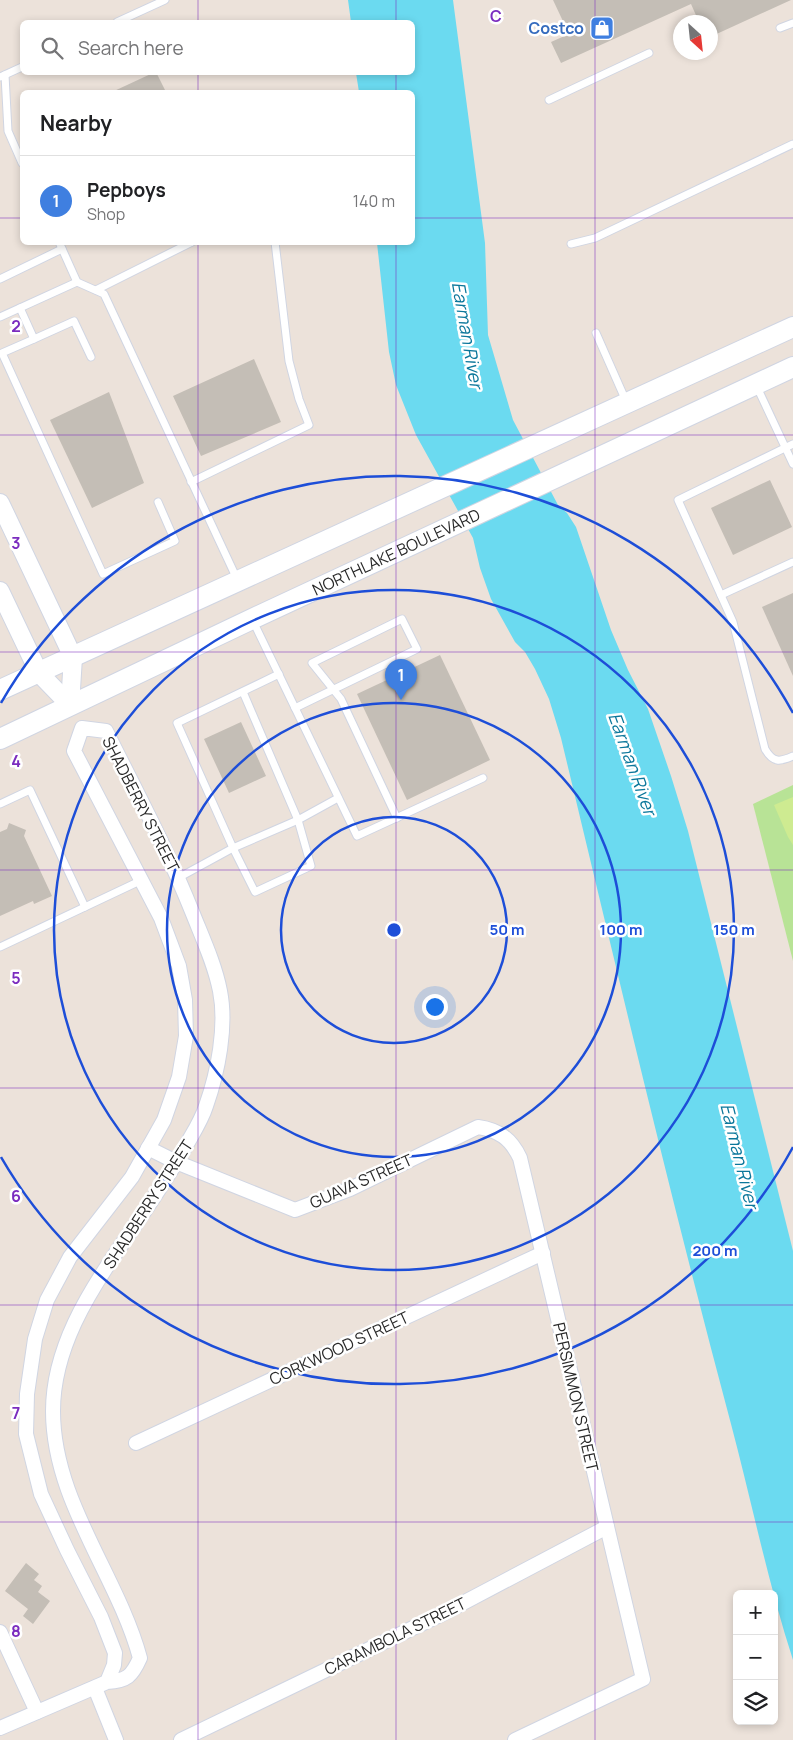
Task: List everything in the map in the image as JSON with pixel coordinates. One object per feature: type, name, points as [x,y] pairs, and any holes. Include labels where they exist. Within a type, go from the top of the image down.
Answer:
[{"type":"main road","points":[[0,690],[793,327]]},
{"type":"main road","name":"NORTHLAKE BOULEVARD","points":[[0,739],[252,619],[793,367]]},
{"type":"street","points":[[0,503],[73,658],[70,705]]},
{"type":"street","points":[[0,591],[39,672],[70,705]]},
{"type":"street","name":"SHADBERRY STREET","points":[[70,705],[82,728],[74,751],[161,918],[178,966],[185,1000],[186,1036],[179,1077],[164,1120],[132,1177],[70,1256],[47,1300],[35,1339],[27,1394],[26,1434],[42,1494],[115,1653],[114,1664],[101,1685]]},
{"type":"street","name":"SHADBERRY STREET","points":[[82,728],[106,731],[178,878],[207,948],[220,992],[222,1015],[218,1065],[206,1107],[176,1162],[99,1278],[77,1318],[54,1387],[57,1453],[62,1474],[86,1532],[135,1639],[140,1658],[134,1671],[122,1681],[101,1685]]},
{"type":"street","name":"GUAVA STREET","points":[[148,1148],[176,1162],[295,1210],[350,1189],[478,1127],[489,1129]]},
{"type":"street","name":"PERSIMMON STREET","points":[[489,1129],[500,1133],[508,1139],[516,1148],[520,1158],[643,1679],[515,1740]]},
{"type":"street","name":"CORKWOOD STREET","points":[[136,1443],[542,1253]]},
{"type":"street","name":"CARAMBOLA STREET","points":[[181,1740],[444,1613],[607,1527]]},
{"type":"street","points":[[0,1632],[37,1712]]},
{"type":"street","points":[[0,1728],[101,1685],[116,1740]]},
{"type":"lane","points":[[121,20],[165,0]]},
{"type":"lane","points":[[780,28],[793,23]]},
{"type":"lane","points":[[549,100],[649,53]]},
{"type":"lane","points":[[20,68],[2,76],[8,131],[20,158]]},
{"type":"lane","points":[[0,135],[8,131]]},
{"type":"lane","points":[[571,244],[595,238],[793,144]]},
{"type":"lane","points":[[96,290],[186,245]]},
{"type":"lane","points":[[191,482],[309,425],[299,399],[289,362],[275,245]]},
{"type":"lane","points":[[0,279],[61,246],[77,282],[104,294],[238,582]]},
{"type":"lane","points":[[0,317],[77,282]]},
{"type":"lane","points":[[20,308],[34,339]]},
{"type":"lane","points":[[91,357],[74,321],[2,354],[103,574],[175,541],[158,502]]},
{"type":"lane","points":[[596,332],[626,402]]},
{"type":"lane","points":[[755,384],[793,464]]},
{"type":"lane","points":[[793,444],[678,500],[733,622],[765,749],[769,756],[775,760],[781,761],[793,756]]},
{"type":"lane","points":[[721,595],[793,562]]},
{"type":"lane","points":[[252,619],[357,836],[483,778]]},
{"type":"lane","points":[[295,708],[333,689],[417,649],[402,619],[312,663],[333,689],[341,700],[397,818]]},
{"type":"lane","points":[[242,692],[298,820],[311,866],[256,892],[233,848],[177,723],[279,674]]},
{"type":"lane","points":[[0,804],[30,790],[85,907]]},
{"type":"lane","points":[[178,878],[233,848],[298,820],[338,798]]},
{"type":"lane","points":[[0,947],[142,880]]},
{"type":"green space","points":[[793,785],[793,961],[753,804]]},
{"type":"green space","points":[[793,797],[793,845],[774,805]]},
{"type":"water","name":"Earman River","points":[[348,0],[453,0],[485,243],[488,335],[513,420],[558,505],[567,513],[576,527],[611,630],[628,670],[648,709],[671,776],[688,831],[793,1251],[793,1660],[778,1609],[778,1590],[773,1590],[686,1253],[561,738],[549,699],[535,669],[525,652],[515,642],[491,599],[480,568],[473,538],[416,435],[396,385],[389,352],[377,245],[415,245],[415,90],[359,90],[356,75],[415,75],[415,20],[351,20]]},
{"type":"building","name":"Costco","points":[[553,0],[791,0],[718,33],[718,15],[696,15],[691,4],[561,63],[551,42],[569,34]]},
{"type":"building","points":[[149,75],[158,75],[165,90],[116,90]]},
{"type":"building","points":[[254,359],[281,422],[201,456],[173,396]]},
{"type":"building","points":[[109,392],[144,483],[92,508],[50,420]]},
{"type":"building","points":[[770,480],[792,527],[733,555],[711,508]]},
{"type":"building","points":[[793,593],[793,676],[762,607]]},
{"type":"building","points":[[440,655],[490,760],[407,800],[357,694]]},
{"type":"building","points":[[241,722],[266,776],[229,793],[204,739]]},
{"type":"building","points":[[9,823],[26,830],[24,836],[52,896],[34,904],[33,901],[0,916],[0,832],[7,829]]},
{"type":"building","points":[[26,1563],[39,1574],[34,1580],[42,1586],[38,1592],[50,1601],[33,1624],[23,1616],[28,1609],[5,1591]]},
{"type":"place","name":"Costco","points":[[602,28]]},
{"type":"place","name":"Pepboys","points":[[401,700]]}]
